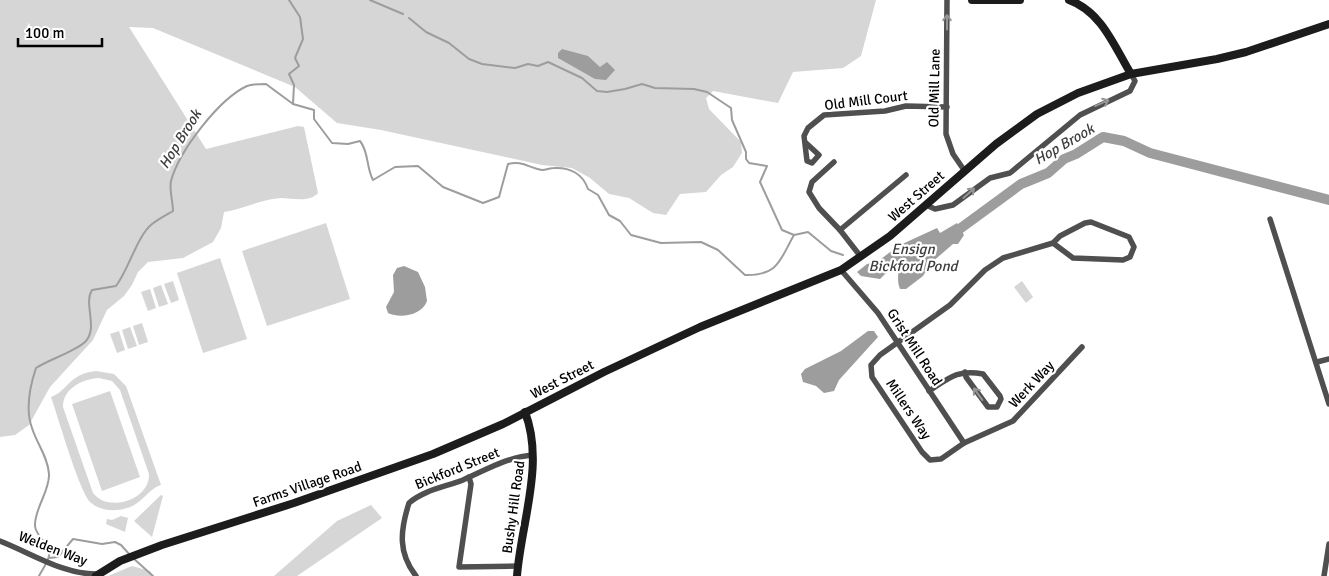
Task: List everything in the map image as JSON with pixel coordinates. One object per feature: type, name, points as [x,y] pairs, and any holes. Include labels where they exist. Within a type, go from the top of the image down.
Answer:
[{"type":"main road","points":[[972,0],[999,2],[1020,0]]},
{"type":"main road","points":[[1069,0],[1081,4],[1098,19],[1131,74]]},
{"type":"main road","name":"West Street","points":[[525,412],[700,327],[840,270],[861,257],[926,205],[996,144],[1049,107],[1078,92],[1131,74],[1217,59],[1329,24]]},
{"type":"main road","name":"Bushy Hill Road","points":[[517,576],[533,455],[530,423],[525,412]]},
{"type":"main road","name":"Farms Village Road","points":[[97,575],[132,556],[294,503],[433,454],[525,412]]},
{"type":"street","name":"Old Mill Lane","points":[[947,0],[947,143],[964,170]]},
{"type":"street","points":[[926,205],[935,209],[953,204],[990,178],[1010,173],[1080,115],[1130,91],[1135,81],[1131,74]]},
{"type":"street","name":"Old Mill Court","points":[[806,143],[804,136],[808,128],[824,115],[885,111],[906,106],[947,107]]},
{"type":"street","points":[[834,162],[812,182],[809,192],[819,208],[840,230],[861,257]]},
{"type":"street","points":[[840,230],[906,175]]},
{"type":"street","points":[[1270,219],[1329,404]]},
{"type":"street","points":[[898,342],[935,317],[985,270],[1003,258],[1053,243],[1075,227],[1091,222],[1129,237],[1134,247],[1130,256],[1123,260],[1073,258],[1053,243]]},
{"type":"street","name":"Grist Mill Road","points":[[840,270],[878,313],[964,443]]},
{"type":"street","name":"Millers Way","points":[[898,342],[874,360],[871,371],[872,377],[922,452],[930,460],[941,460],[964,443]]},
{"type":"street","name":"Werk Way","points":[[964,443],[1013,421],[1082,347]]},
{"type":"street","points":[[1317,362],[1329,359]]},
{"type":"street","points":[[929,391],[954,375],[965,372],[983,374],[1001,399],[997,406],[988,407],[966,377],[965,372]]},
{"type":"street","name":"Bickford Street","points":[[416,576],[407,564],[402,552],[409,504],[427,492],[469,477],[501,462],[533,455]]},
{"type":"street","points":[[469,477],[471,484],[459,567],[518,566]]},
{"type":"street","name":"Welden Way","points":[[0,541],[85,574],[97,575]]},
{"type":"street","points":[[1324,576],[1329,544]]},
{"type":"shaded area","points":[[0,0],[876,0],[861,56],[843,68],[793,72],[778,103],[713,91],[706,98],[709,109],[741,142],[742,153],[733,167],[721,175],[706,192],[680,194],[666,215],[653,213],[629,198],[609,194],[590,178],[572,168],[542,165],[381,130],[337,123],[295,87],[153,28],[129,27],[206,149],[298,126],[304,127],[318,193],[306,199],[274,199],[224,212],[221,228],[213,242],[183,258],[148,262],[138,272],[124,296],[107,310],[93,340],[50,387],[29,425],[15,435],[0,437]]},
{"type":"shaded area","points":[[326,223],[350,299],[267,326],[242,251]]},
{"type":"shaded area","points":[[220,258],[247,339],[203,353],[177,273]]},
{"type":"shaded area","points":[[173,281],[179,300],[171,303],[164,284]]},
{"type":"shaded area","points":[[1022,281],[1033,297],[1026,303],[1014,287]]},
{"type":"shaded area","points":[[161,285],[168,304],[159,307],[153,288]]},
{"type":"shaded area","points":[[150,289],[156,308],[148,311],[141,292]]},
{"type":"shaded area","points":[[142,323],[148,342],[139,345],[133,326]]},
{"type":"shaded area","points":[[130,327],[137,346],[128,349],[122,330]]},
{"type":"shaded area","points":[[119,331],[125,350],[117,353],[110,334]]},
{"type":"shaded area","points":[[96,371],[114,374],[126,386],[161,485],[127,508],[108,510],[98,507],[90,502],[85,495],[51,397],[80,375]],"holes":[[[99,378],[112,381],[120,390],[149,474],[143,491],[136,497],[118,503],[100,499],[93,493],[63,407],[66,395],[75,386],[87,380]]]},
{"type":"shaded area","points":[[110,391],[140,477],[102,491],[72,404]]},
{"type":"shaded area","points":[[161,495],[163,496],[152,537],[134,521]]},
{"type":"shaded area","points":[[371,505],[382,518],[297,576],[274,576],[337,521]]},
{"type":"shaded area","points":[[121,516],[128,518],[125,532],[106,524],[107,519],[112,520]]},
{"type":"shaded area","points":[[132,566],[150,571],[153,576],[108,576]]},
{"type":"water","points":[[562,49],[588,56],[600,67],[607,62],[615,70],[606,80],[595,79],[558,58],[558,53]]},
{"type":"water","name":"Ensign Bickford Pond","points":[[957,223],[964,235],[958,244],[953,244],[931,263],[923,276],[906,289],[900,289],[897,265],[892,267],[880,279],[861,276],[857,272],[867,264],[877,262],[898,246],[937,228],[940,233]]},
{"type":"water","points":[[404,266],[418,272],[425,287],[427,301],[421,310],[416,313],[399,316],[388,313],[386,307],[394,292],[393,275],[397,268]]},
{"type":"water","points":[[868,331],[874,331],[878,337],[839,380],[834,391],[824,393],[816,386],[803,382],[801,374],[805,369],[841,351]]},
{"type":"waterway","points":[[289,0],[300,17],[303,39],[295,58],[299,66],[289,74],[294,85],[293,104]]},
{"type":"waterway","points":[[370,0],[403,14]]},
{"type":"waterway","points":[[409,18],[426,32],[449,43],[469,59],[482,64],[515,68],[528,64],[538,66],[548,62],[582,78],[597,91],[607,92],[642,84],[655,88],[694,89],[707,92],[731,108],[732,120],[749,163],[767,166],[760,182],[782,230],[794,235]]},
{"type":"waterway","name":"Hop Brook","points":[[39,576],[47,561],[49,552],[36,530],[35,520],[47,487],[49,474],[47,462],[34,434],[29,413],[30,390],[36,368],[85,342],[91,330],[89,302],[92,290],[116,286],[137,244],[147,229],[157,220],[173,211],[171,181],[182,155],[202,127],[224,102],[247,86],[266,84],[293,104],[314,110],[314,119],[332,143],[348,144],[360,141],[365,150],[373,180],[395,167],[418,166],[443,187],[483,203],[499,197],[508,164],[521,164],[542,170],[560,168],[570,170],[579,175],[588,189],[598,195],[609,215],[620,221],[631,235],[661,243],[701,242],[718,250],[745,275],[756,275],[772,269],[781,258],[794,235],[808,232],[831,251],[843,255]]},
{"type":"waterway","name":"Hop Brook","points":[[950,236],[1021,184],[1048,173],[1064,159],[1076,154],[1103,137],[1124,141],[1150,153],[1329,200]]},
{"type":"waterway","points":[[49,558],[58,557],[73,539],[102,544],[115,542],[121,545],[130,555]]},
{"type":"waterway","points":[[133,558],[153,576]]}]
